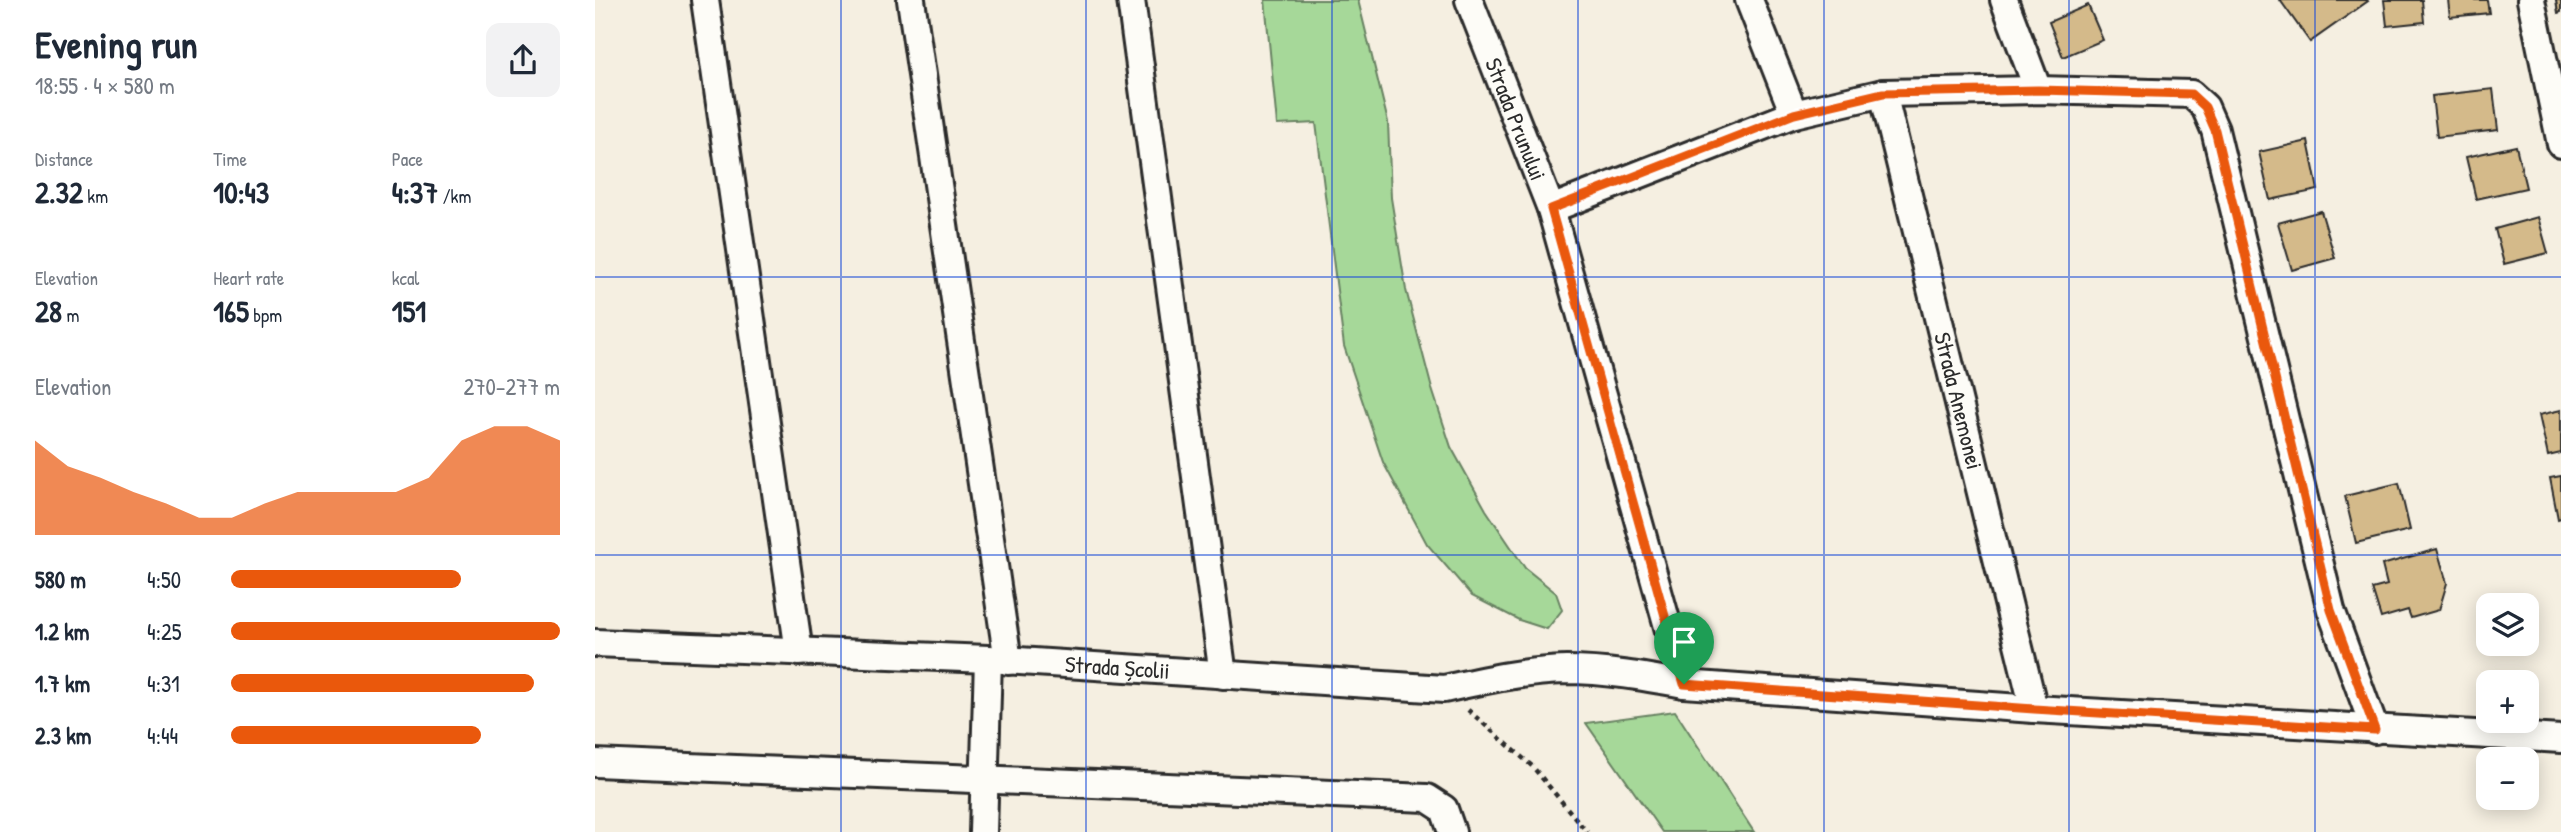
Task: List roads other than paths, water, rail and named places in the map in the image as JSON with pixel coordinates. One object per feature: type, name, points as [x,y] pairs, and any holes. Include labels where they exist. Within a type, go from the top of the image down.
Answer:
[{"type":"street","points":[[705,0],[799,652]]},
{"type":"street","points":[[911,0],[998,660],[985,780],[983,832]]},
{"type":"street","points":[[1131,0],[1223,676]]},
{"type":"street","name":"Strada Prunului","points":[[1469,0],[1551,209],[1684,684]]},
{"type":"street","points":[[1749,0],[1794,114]]},
{"type":"street","points":[[2004,0],[2038,90]]},
{"type":"street","points":[[2531,0],[2561,144]]},
{"type":"street","points":[[1551,209],[1794,114],[1883,93],[2038,90],[2191,94],[2205,107],[2215,130],[2331,610],[2375,730]]},
{"type":"street","name":"Strada Anemonei","points":[[1883,93],[2034,709]]},
{"type":"street","name":"Strada Școlii","points":[[595,643],[998,660],[1444,689],[1504,676],[1566,670],[1639,676],[1684,684],[2034,709],[2375,730],[2561,738]]},
{"type":"street","points":[[595,763],[1427,798],[1444,809],[1452,832]]}]
